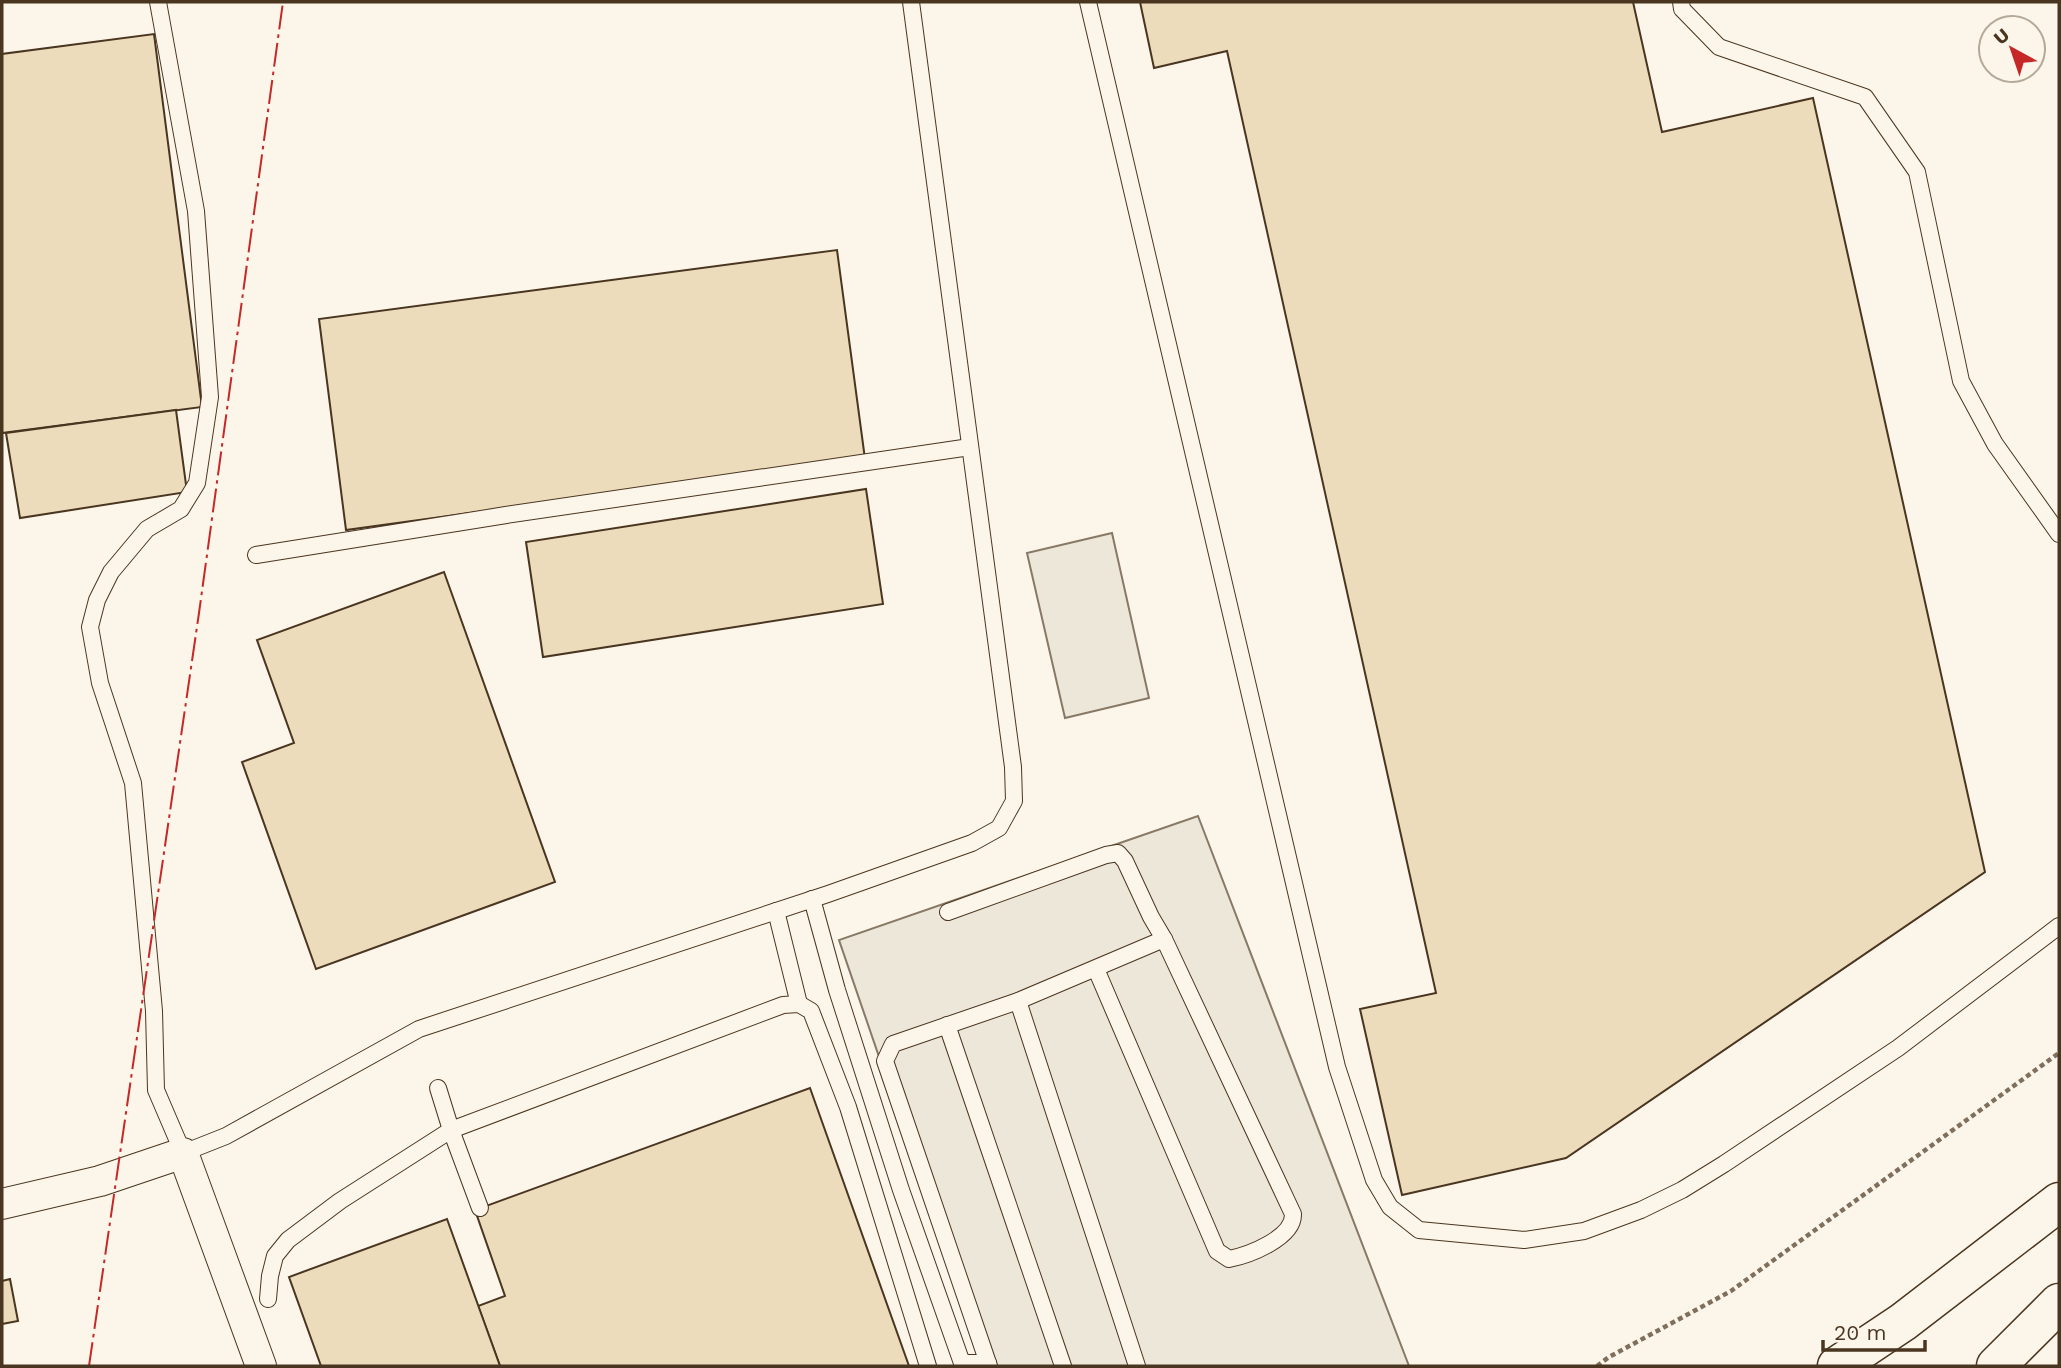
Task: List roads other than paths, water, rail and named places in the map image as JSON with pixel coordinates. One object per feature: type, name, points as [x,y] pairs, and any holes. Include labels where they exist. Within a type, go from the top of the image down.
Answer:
[{"type":"highway","points":[[1837,1366],[1903,1322],[2059,1202]]},
{"type":"highway","points":[[1996,1366],[2059,1303]]},
{"type":"street","points":[[2,1204],[100,1181],[183,1153],[261,1366]]},
{"type":"lane","points":[[158,2],[196,211],[210,397],[197,483],[181,509],[147,529],[111,572],[97,600],[90,627],[100,683],[133,783],[154,1011],[156,1090],[183,1153],[226,1136],[419,1029],[812,899],[972,843],[999,828],[1014,801],[1013,767],[911,2]]},
{"type":"lane","points":[[1088,2],[1337,1067],[1374,1180],[1390,1207],[1419,1230],[1524,1240],[1584,1231],[1641,1210],[1682,1190],[1724,1164],[1898,1048],[2059,926]]},
{"type":"lane","points":[[1681,2],[1682,9],[1719,47],[1865,97],[1917,172],[1961,381],[1995,444],[2059,534]]},
{"type":"lane","points":[[256,555],[506,515],[970,447]]},
{"type":"lane","points":[[948,912],[1118,853],[1125,861],[1151,918],[1164,939],[1293,1214],[1293,1222],[1279,1237],[1244,1256],[1229,1259],[1217,1251],[1096,969]]},
{"type":"lane","points":[[812,899],[837,990],[901,1191],[962,1363],[989,1365],[885,1061],[893,1044],[1018,1001],[1164,939]]},
{"type":"lane","points":[[776,911],[799,1004]]},
{"type":"lane","points":[[1018,1001],[1137,1366]]},
{"type":"lane","points":[[268,1299],[275,1256],[288,1240],[340,1200],[450,1130],[783,1005],[799,1004],[811,1011],[848,1107],[928,1366]]},
{"type":"lane","points":[[947,1025],[1063,1366]]},
{"type":"lane","points":[[438,1088],[450,1130],[480,1208]]}]
